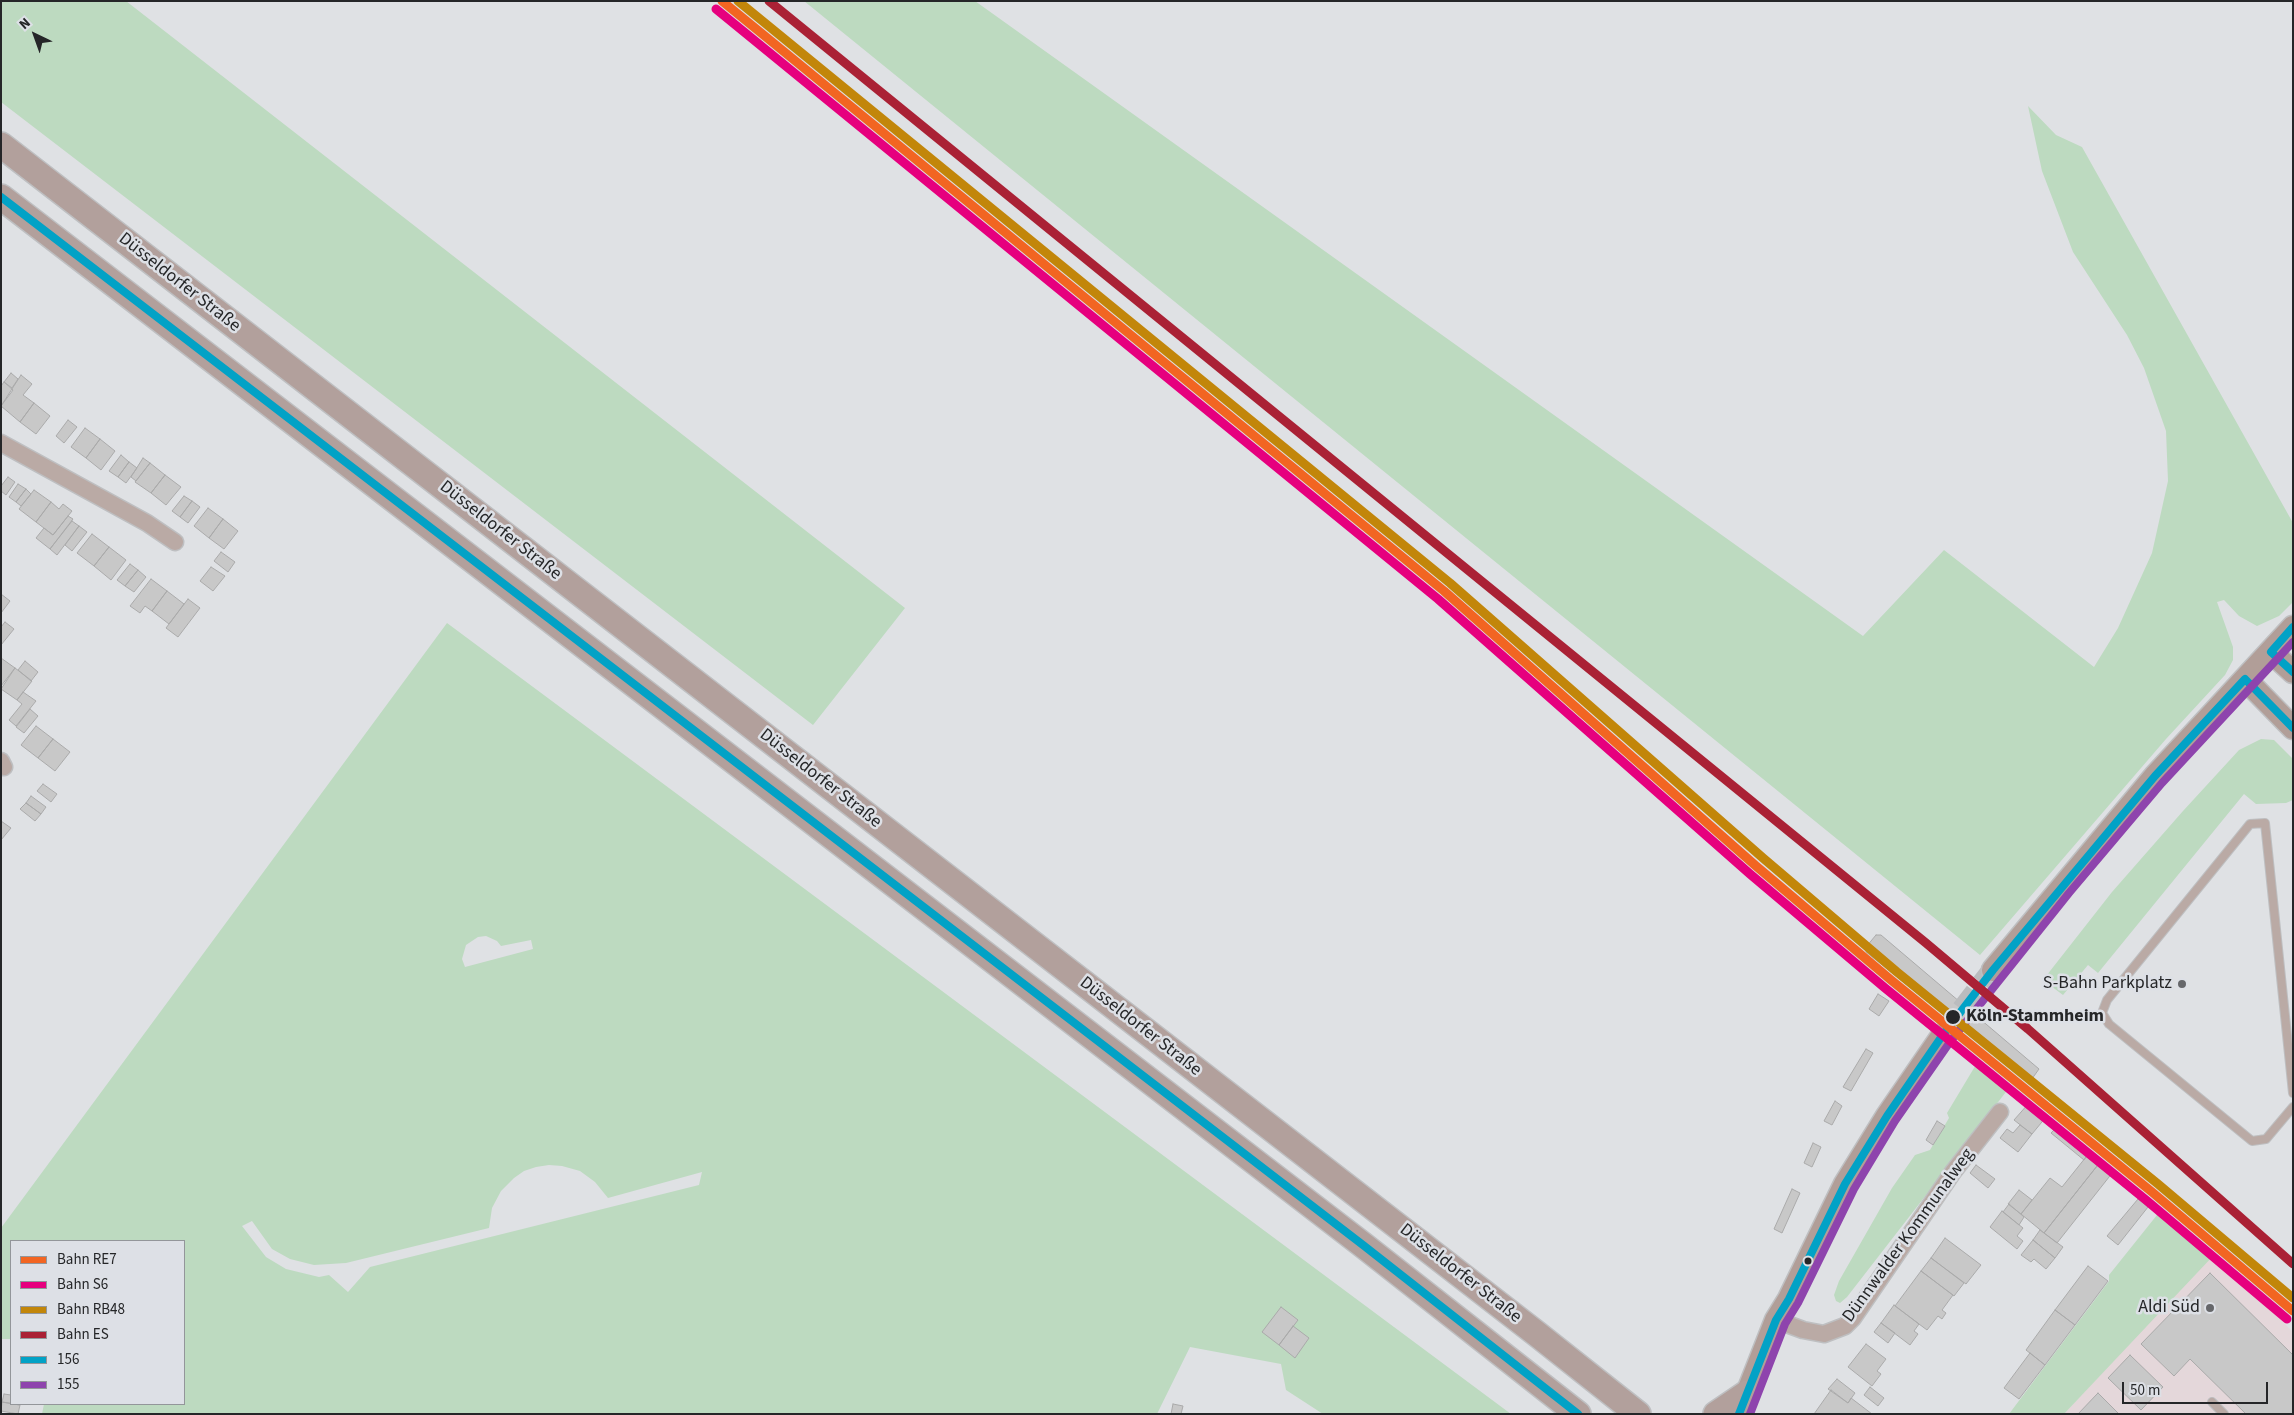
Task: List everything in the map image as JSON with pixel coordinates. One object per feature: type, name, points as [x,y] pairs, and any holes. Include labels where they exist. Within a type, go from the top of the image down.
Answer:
[{"type":"main road","name":"Düsseldorfer Straße","points":[[1,145],[1530,1328],[1638,1414]]},
{"type":"main road","name":"Düsseldorfer Straße","points":[[1,197],[1347,1233],[1578,1414]]},
{"type":"main road","points":[[1993,970],[2155,776],[2293,627]]},
{"type":"main road","points":[[2271,652],[2293,672]]},
{"type":"main road","points":[[2245,679],[2293,728]]},
{"type":"main road","points":[[1716,1414],[1743,1403],[1776,1320],[1789,1299],[1845,1184],[1887,1116],[1942,1036]]},
{"type":"street","points":[[1,443],[147,523],[175,542]]},
{"type":"street","name":"Dünnwalder Kommunalweg","points":[[1776,1320],[1803,1330],[1824,1334],[1845,1326],[1853,1318],[1953,1172],[2000,1112]]},
{"type":"lane","points":[[2293,1092],[2265,823],[2250,824],[2107,1000],[2102,1013],[2109,1024],[2252,1141],[2266,1139],[2293,1107]]},
{"type":"lane","points":[[2212,1402],[2224,1414]]},
{"type":"shaded area","points":[[2212,1253],[2293,1332],[2293,1414],[2064,1414]]},
{"type":"green space","points":[[1,1],[126,1],[905,608],[813,725],[1,102]]},
{"type":"green space","points":[[804,1],[975,1],[1863,636],[1944,550],[2094,667],[2118,628],[2152,553],[2168,481],[2166,431],[2144,368],[2127,335],[2073,252],[2042,171],[2028,106],[2056,135],[2082,147],[2293,523],[2293,602],[2279,616],[2257,626],[2239,616],[2224,600],[2217,602],[2233,647],[2233,660],[2225,675],[2166,739],[1980,955]]},
{"type":"green space","points":[[447,623],[1511,1414],[1323,1414],[1286,1390],[1281,1364],[1190,1347],[1157,1414],[42,1414],[44,1405],[185,1405],[185,1240],[10,1240],[10,1339],[1,1339],[1,1228]],"holes":[[[486,936],[497,941],[501,946],[531,940],[533,949],[465,967],[462,959],[466,945],[478,937]],[[562,1166],[580,1171],[595,1182],[608,1198],[702,1172],[699,1185],[370,1267],[348,1292],[329,1275],[319,1277],[286,1269],[266,1257],[242,1226],[252,1221],[272,1249],[290,1259],[314,1265],[346,1263],[489,1228],[492,1208],[501,1191],[514,1178],[524,1171],[536,1167]]]},
{"type":"green space","points":[[2261,739],[2274,740],[2292,758],[2293,800],[2286,803],[2256,804],[2244,794],[2098,973],[2088,965],[2063,995],[2043,980],[2112,892],[2183,811],[2239,750]]},
{"type":"green space","points":[[1977,1063],[2009,1088],[1847,1297],[1840,1303],[1836,1301],[1834,1295],[1839,1281],[1892,1188],[1915,1155],[1930,1150],[1949,1118],[1947,1113]]},
{"type":"green space","points":[[2161,1210],[2213,1256],[2064,1414],[2009,1414],[2109,1281],[2109,1275]]},
{"type":"building","points":[[11,373],[18,379],[12,388],[4,382]]},
{"type":"building","points":[[21,375],[32,384],[23,395],[34,403],[20,422],[1,406]]},
{"type":"building","points":[[4,382],[13,390],[1,406],[1,386]]},
{"type":"building","points":[[34,403],[50,416],[36,434],[20,422]]},
{"type":"building","points":[[68,420],[77,427],[64,443],[56,436]]},
{"type":"building","points":[[85,428],[100,439],[86,458],[71,447]]},
{"type":"building","points":[[100,439],[115,451],[101,470],[86,458]]},
{"type":"building","points":[[121,455],[129,462],[118,477],[109,471]]},
{"type":"building","points":[[143,458],[150,463],[136,481],[131,477]]},
{"type":"building","points":[[129,462],[137,468],[126,483],[118,477]]},
{"type":"building","points":[[150,463],[165,475],[151,493],[135,482]]},
{"type":"building","points":[[165,475],[181,487],[166,505],[151,493]]},
{"type":"building","points":[[8,477],[15,482],[6,495],[1,491],[1,486]]},
{"type":"building","points":[[18,484],[26,489],[16,502],[9,497]]},
{"type":"building","points":[[26,489],[31,494],[21,506],[16,502]]},
{"type":"building","points":[[34,490],[51,502],[36,522],[19,509]]},
{"type":"building","points":[[184,496],[192,501],[180,517],[172,511]]},
{"type":"building","points":[[192,501],[200,507],[188,523],[180,517]]},
{"type":"building","points":[[51,502],[59,509],[63,504],[72,511],[53,535],[36,522]]},
{"type":"building","points":[[208,508],[223,519],[209,538],[194,526]]},
{"type":"building","points":[[68,516],[73,519],[50,549],[36,538],[44,528],[53,535]]},
{"type":"building","points":[[223,519],[238,531],[224,549],[209,538]]},
{"type":"building","points":[[72,521],[79,526],[57,555],[50,549]]},
{"type":"building","points":[[79,526],[87,532],[72,551],[65,545]]},
{"type":"building","points":[[92,534],[109,547],[94,566],[77,553]]},
{"type":"building","points":[[109,547],[126,560],[111,580],[94,566]]},
{"type":"building","points":[[221,552],[235,562],[228,572],[214,561]]},
{"type":"building","points":[[130,564],[138,570],[125,586],[117,580]]},
{"type":"building","points":[[211,567],[225,576],[213,591],[200,581]]},
{"type":"building","points":[[138,570],[146,577],[134,592],[125,586]]},
{"type":"building","points":[[151,579],[167,591],[152,611],[145,606],[140,613],[130,606]]},
{"type":"building","points":[[167,591],[184,604],[169,624],[152,611]]},
{"type":"building","points":[[1,594],[10,601],[1,613]]},
{"type":"building","points":[[188,599],[200,608],[178,637],[166,628]]},
{"type":"building","points":[[5,622],[14,629],[1,645],[1,627]]},
{"type":"building","points":[[1,658],[15,668],[1,686]]},
{"type":"building","points":[[25,661],[38,672],[31,681],[18,670]]},
{"type":"building","points":[[15,668],[32,681],[17,700],[1,689]]},
{"type":"building","points":[[23,692],[36,701],[16,726],[9,720],[22,704],[17,700]]},
{"type":"building","points":[[30,709],[38,716],[24,733],[16,727]]},
{"type":"building","points":[[36,726],[53,739],[38,758],[21,745]]},
{"type":"building","points":[[53,739],[70,752],[55,771],[38,758]]},
{"type":"building","points":[[43,784],[57,794],[51,802],[37,791]]},
{"type":"building","points":[[31,796],[46,807],[41,814],[26,803]]},
{"type":"building","points":[[26,803],[41,814],[35,821],[20,809]]},
{"type":"building","points":[[1,821],[11,828],[1,840]]},
{"type":"building","points":[[1876,935],[1881,935],[2039,1069],[2029,1083],[1866,952],[1866,947]]},
{"type":"building","points":[[1878,994],[1889,1001],[1879,1016],[1869,1009]]},
{"type":"building","points":[[1866,1049],[1873,1053],[1851,1091],[1843,1087]]},
{"type":"building","points":[[1835,1101],[1842,1106],[1832,1125],[1824,1121]]},
{"type":"building","points":[[2029,1103],[2046,1117],[2032,1134],[2014,1120]]},
{"type":"building","points":[[1937,1121],[1945,1126],[1933,1145],[1926,1140]]},
{"type":"building","points":[[2020,1125],[2032,1134],[2018,1152],[2000,1138],[2007,1129],[2013,1133]]},
{"type":"building","points":[[2058,1126],[2090,1152],[2084,1160],[2051,1133]]},
{"type":"building","points":[[1813,1143],[1821,1147],[1812,1167],[1804,1163]]},
{"type":"building","points":[[2090,1152],[2101,1161],[2044,1233],[2021,1214],[2050,1178],[2062,1187]]},
{"type":"building","points":[[2101,1161],[2113,1172],[2057,1243],[2044,1233]]},
{"type":"building","points":[[1976,1165],[1995,1179],[1988,1188],[1970,1173]]},
{"type":"building","points":[[1792,1189],[1800,1193],[1782,1233],[1774,1229]]},
{"type":"building","points":[[2019,1190],[2032,1200],[2021,1214],[2008,1204]]},
{"type":"building","points":[[2138,1199],[2148,1207],[2118,1245],[2107,1236]]},
{"type":"building","points":[[2009,1204],[2024,1217],[2019,1225],[2003,1212]]},
{"type":"building","points":[[2002,1211],[2023,1228],[2017,1236],[2023,1241],[2017,1249],[1990,1227]]},
{"type":"building","points":[[2040,1230],[2063,1247],[2055,1258],[2033,1240]]},
{"type":"building","points":[[1945,1238],[1981,1265],[1966,1284],[1931,1258]]},
{"type":"building","points":[[2033,1240],[2055,1258],[2046,1269],[2034,1259],[2031,1262],[2021,1255]]},
{"type":"building","points":[[1931,1258],[1964,1283],[1954,1296],[1921,1271]]},
{"type":"building","points":[[2088,1266],[2108,1281],[2075,1325],[2055,1310]]},
{"type":"building","points":[[1921,1271],[1953,1295],[1942,1310],[1946,1313],[1942,1319],[1938,1316],[1927,1330],[1895,1306]]},
{"type":"building","name":"Aldi Süd","points":[[2210,1273],[2293,1355],[2293,1414],[2246,1414],[2190,1359],[2174,1376],[2141,1344]]},
{"type":"building","points":[[1894,1305],[1919,1324],[1914,1331],[1918,1334],[1910,1345],[1881,1323]]},
{"type":"building","points":[[1281,1307],[1298,1320],[1279,1345],[1262,1332]]},
{"type":"building","points":[[2055,1310],[2075,1325],[2045,1365],[2026,1350]]},
{"type":"building","points":[[1881,1323],[1895,1333],[1888,1343],[1874,1332]]},
{"type":"building","points":[[1293,1326],[1309,1338],[1295,1358],[1279,1345]]},
{"type":"building","points":[[1866,1344],[1886,1359],[1877,1371],[1881,1374],[1872,1386],[1848,1367]]},
{"type":"building","points":[[2030,1353],[2045,1365],[2019,1399],[2004,1388]]},
{"type":"building","points":[[2130,1355],[2163,1387],[2141,1410],[2108,1378]]},
{"type":"building","points":[[1837,1379],[1855,1393],[1848,1403],[1828,1389]]},
{"type":"building","points":[[1870,1387],[1884,1398],[1878,1406],[1864,1395]]},
{"type":"building","points":[[1831,1390],[1848,1403],[1851,1398],[1872,1414],[1814,1414]]},
{"type":"building","points":[[2098,1393],[2119,1414],[2078,1414]]},
{"type":"building","points":[[4,1394],[10,1395],[10,1404],[2,1402]]},
{"type":"building","points":[[2,1402],[10,1403],[10,1405],[20,1405],[18,1414],[1,1411]]},
{"type":"building","points":[[1173,1404],[1183,1406],[1181,1414],[1171,1414]]},
{"type":"tunnel","points":[[1942,1036],[1993,970]]},
{"type":"rail line","name":"RE7","points":[[722,1],[1444,591],[1756,866],[1891,980],[2152,1192],[2293,1311]]},
{"type":"rail line","name":"RB48","points":[[738,1],[1450,583],[1763,858],[1897,972],[2158,1184],[2293,1298]]},
{"type":"rail line","name":"ES","points":[[769,1],[1926,943],[2028,1029],[2293,1264]]},
{"type":"rail line","name":"S6","points":[[716,9],[1438,599],[1750,874],[1885,988],[2146,1200],[2287,1319]]},
{"type":"transit line","name":"156","points":[[1,197],[1363,1245],[1578,1414]]},
{"type":"transit line","name":"156","points":[[2293,627],[2271,652],[2293,672]]},
{"type":"transit line","name":"155","points":[[1750,1414],[1785,1324],[1798,1303],[1854,1189],[1895,1121],[1950,1042],[2069,893],[2162,783],[2293,642]]},
{"type":"transit line","name":"156","points":[[1739,1414],[1776,1320],[1789,1299],[1845,1184],[1887,1116],[1942,1036],[1993,970],[2155,776],[2245,679],[2293,728]]},
{"type":"place","name":"S-Bahn Parkplatz","points":[[2182,984]]},
{"type":"place","name":"Köln-Stammheim","points":[[1953,1017]]},
{"type":"place","name":"Aldi Süd","points":[[2210,1308]]}]
